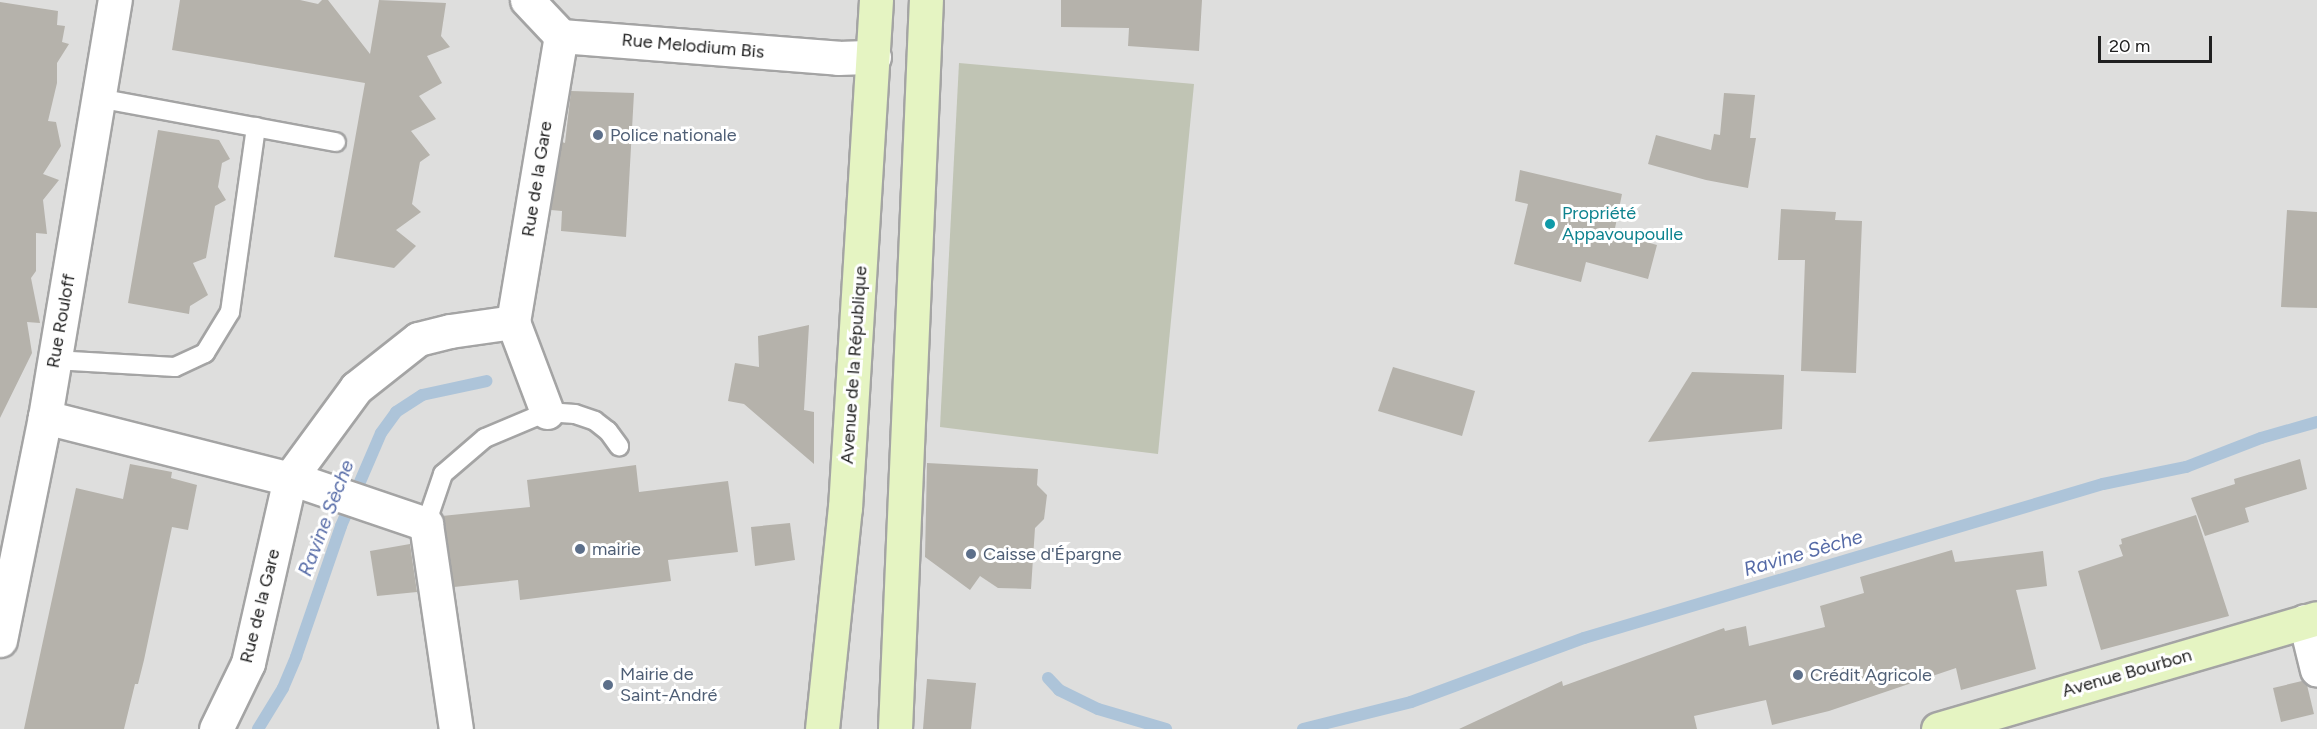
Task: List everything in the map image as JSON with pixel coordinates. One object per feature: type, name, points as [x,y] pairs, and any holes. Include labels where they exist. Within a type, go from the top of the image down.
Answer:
[{"type":"main road","name":"Avenue de la République","points":[[822,729],[845,508],[876,0]]},
{"type":"main road","points":[[895,729],[926,0]]},
{"type":"main road","name":"Avenue Bourbon","points":[[1938,729],[2311,619]]},
{"type":"street","name":"Rue Rouloff","points":[[0,640],[45,417],[115,0]]},
{"type":"street","points":[[527,0],[561,36]]},
{"type":"street","name":"Rue Melodium Bis","points":[[561,36],[837,58],[874,57]]},
{"type":"street","name":"Rue de la Gare","points":[[216,729],[248,663],[296,480],[356,388],[418,339],[450,331],[513,322],[561,36]]},
{"type":"street","points":[[513,322],[547,412]]},
{"type":"street","points":[[45,417],[296,480],[426,524],[456,729]]},
{"type":"street","points":[[2311,619],[2317,670]]},
{"type":"lane","points":[[98,98],[336,142]]},
{"type":"lane","points":[[54,360],[175,367],[205,353],[230,312],[256,127]]},
{"type":"lane","points":[[426,524],[443,474],[484,438],[547,412],[575,414],[595,421],[608,431],[620,446]]},
{"type":"shaded area","points":[[0,0],[2317,0],[2317,729],[0,729]]},
{"type":"shaded area","points":[[959,63],[1194,84],[1158,454],[940,427]]},
{"type":"building","points":[[180,0],[300,0],[318,4],[322,0],[328,0],[370,54],[379,0],[446,3],[441,36],[450,47],[427,56],[442,83],[419,96],[436,119],[411,131],[430,155],[420,162],[412,204],[421,212],[396,230],[416,246],[394,268],[334,257],[365,83],[172,50]]},
{"type":"building","points":[[1061,0],[1202,0],[1199,51],[1128,46],[1129,28],[1061,27]]},
{"type":"building","points":[[0,2],[58,11],[57,25],[65,26],[62,42],[69,44],[57,63],[57,83],[48,121],[56,122],[61,146],[43,174],[59,180],[43,200],[47,234],[36,233],[36,271],[31,278],[40,323],[27,322],[32,353],[0,418]]},
{"type":"building","points":[[571,91],[634,93],[626,237],[561,231],[562,211],[551,210],[562,142],[565,143]]},
{"type":"building","points":[[1724,93],[1755,95],[1750,138],[1756,138],[1748,188],[1706,180],[1648,164],[1656,135],[1711,150],[1714,134],[1720,135]]},
{"type":"building","points":[[158,130],[219,140],[230,159],[222,163],[218,187],[226,200],[215,206],[206,258],[193,263],[208,295],[190,306],[189,314],[128,303]]},
{"type":"building","points":[[1520,170],[1622,194],[1614,233],[1657,245],[1648,279],[1586,262],[1581,282],[1514,264],[1528,204],[1515,201]]},
{"type":"building","points":[[1781,209],[1836,212],[1835,220],[1862,221],[1856,373],[1801,371],[1805,260],[1778,260]]},
{"type":"building","points":[[2287,210],[2317,212],[2317,308],[2281,307]]},
{"type":"building","points":[[809,325],[804,410],[814,412],[814,464],[744,404],[728,401],[735,363],[759,367],[758,336]]},
{"type":"building","points":[[1393,367],[1475,391],[1462,436],[1378,411]]},
{"type":"building","points":[[1692,372],[1784,375],[1782,429],[1648,442]]},
{"type":"building","points":[[2300,459],[2307,489],[2245,508],[2249,522],[2205,536],[2191,498],[2235,484],[2234,479]]},
{"type":"building","points":[[927,463],[1038,469],[1037,485],[1047,495],[1044,519],[1035,528],[1031,589],[998,588],[980,576],[970,590],[925,557]]},
{"type":"building","points":[[130,464],[172,472],[171,478],[197,485],[188,530],[172,527],[144,660],[138,684],[135,684],[124,729],[24,729],[76,488],[123,499]]},
{"type":"building","points":[[636,465],[639,492],[728,481],[738,552],[668,560],[671,581],[520,600],[518,580],[454,587],[442,516],[530,507],[527,480]]},
{"type":"building","points":[[2196,515],[2229,616],[2101,650],[2078,571],[2123,556],[2119,545],[2122,544],[2121,539]]},
{"type":"building","points":[[790,523],[795,560],[755,566],[751,527]]},
{"type":"building","points":[[410,544],[417,592],[377,596],[370,551]]},
{"type":"building","points":[[1952,550],[1955,562],[2043,551],[2047,586],[2016,590],[2036,669],[1961,690],[1956,668],[1829,711],[1772,725],[1766,700],[1694,716],[1697,729],[1459,729],[1562,681],[1563,686],[1724,628],[1725,631],[1746,626],[1749,646],[1825,627],[1820,606],[1864,593],[1860,577]]},
{"type":"building","points":[[927,679],[976,683],[971,729],[923,729]]},
{"type":"building","points":[[2302,681],[2307,685],[2314,714],[2281,722],[2273,688]]},
{"type":"waterway","name":"Ravine Sèche","points":[[258,729],[283,688],[296,657],[341,526],[381,433],[396,412],[422,395],[487,381]]},
{"type":"waterway","name":"Ravine Sèche","points":[[1303,729],[1411,702],[1584,638],[2103,484],[2186,467],[2261,438],[2317,422]]},
{"type":"waterway","name":"Ravine Sèche","points":[[1048,678],[1059,690],[1098,709],[1166,729]]},
{"type":"place","name":"Police nationale","points":[[598,135]]},
{"type":"place","name":"Propriété Appavoupoulle","points":[[1550,224]]},
{"type":"place","name":"mairie","points":[[580,549]]},
{"type":"place","name":"Caisse d'Épargne","points":[[971,554]]},
{"type":"place","name":"Crédit Agricole","points":[[1798,675]]},
{"type":"place","name":"Mairie de Saint-André","points":[[608,685]]}]
